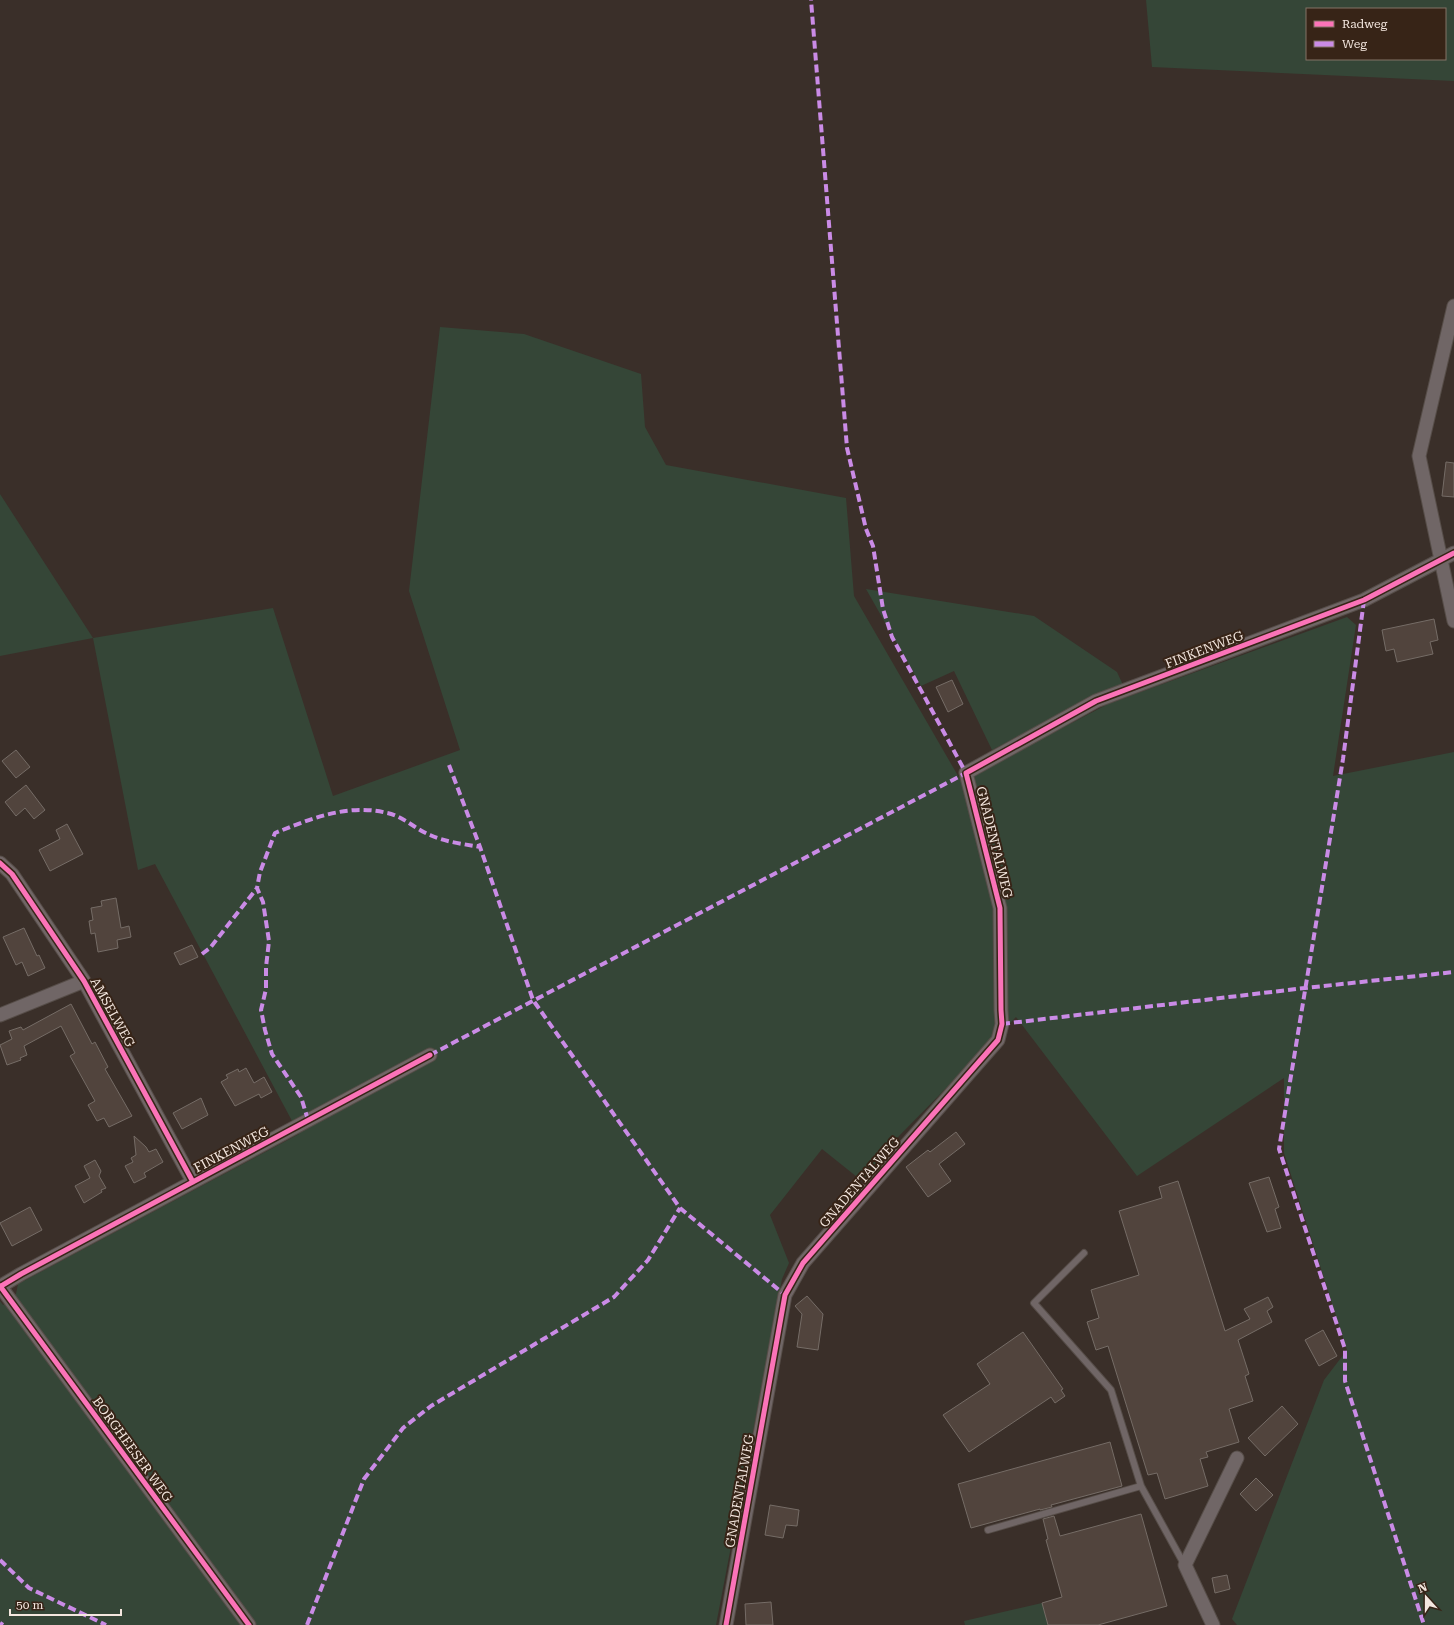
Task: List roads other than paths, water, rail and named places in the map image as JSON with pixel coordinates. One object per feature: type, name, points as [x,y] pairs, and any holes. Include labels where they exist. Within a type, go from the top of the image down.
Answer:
[{"type":"street","points":[[1454,306],[1419,456],[1454,621]]},
{"type":"street","name":"FINKENWEG","points":[[966,773],[1096,701],[1364,600],[1442,561],[1454,553]]},
{"type":"street","name":"GNADENTALWEG","points":[[726,1625],[785,1295],[803,1263],[998,1040],[1002,1024],[1000,908],[966,773]]},
{"type":"street","name":"AMSELWEG","points":[[0,863],[12,874],[84,981],[193,1182]]},
{"type":"street","points":[[0,1015],[84,981]]},
{"type":"street","name":"FINKENWEG","points":[[0,1286],[430,1055]]},
{"type":"street","name":"BORGHEESER WEG","points":[[0,1286],[249,1625]]},
{"type":"street","points":[[1213,1625],[1185,1565],[1237,1458]]},
{"type":"lane","points":[[1084,1253],[1034,1303],[1111,1390],[1140,1486],[1185,1565]]},
{"type":"lane","points":[[988,1530],[1140,1486]]}]
